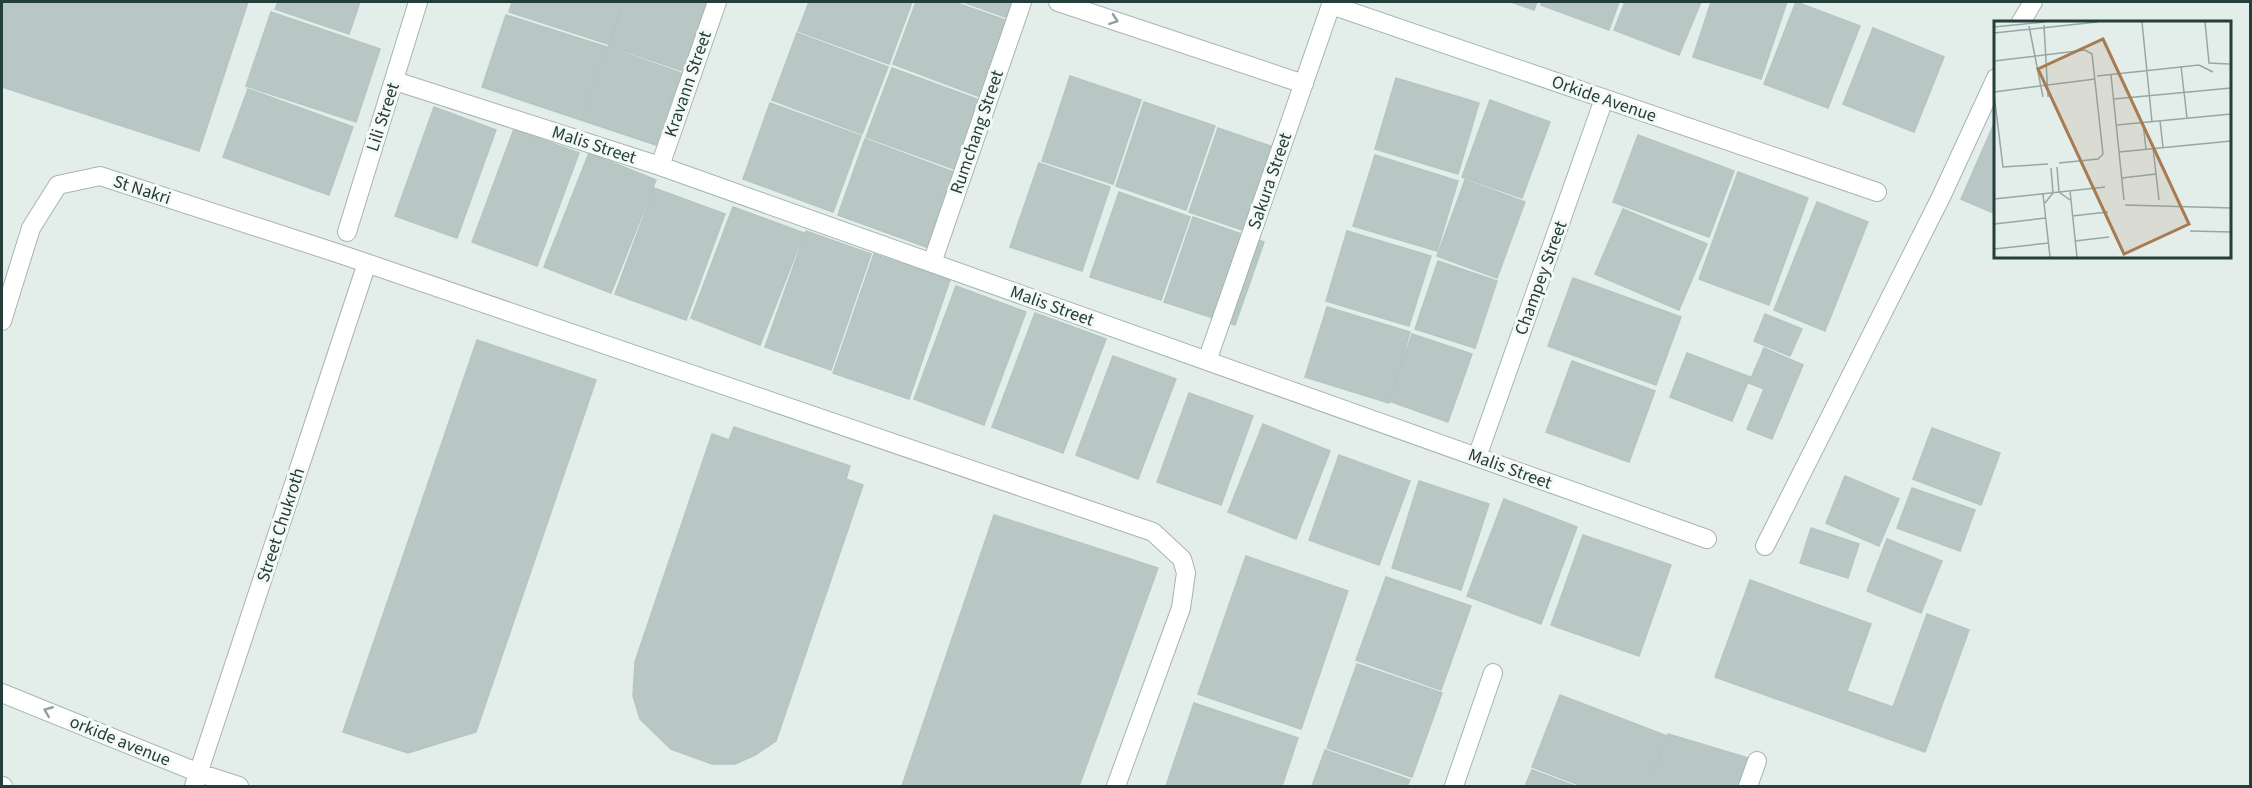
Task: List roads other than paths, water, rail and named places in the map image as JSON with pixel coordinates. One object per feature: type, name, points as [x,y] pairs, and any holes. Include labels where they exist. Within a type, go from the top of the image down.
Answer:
[{"type":"street","name":"Lili Street","points":[[347,232],[418,2]]},
{"type":"street","name":"Kravann Street","points":[[660,166],[717,2]]},
{"type":"street","name":"Rumchang Street","points":[[932,263],[1022,2]]},
{"type":"street","points":[[1058,2],[1304,84]]},
{"type":"street","points":[[2022,21],[2032,2]]},
{"type":"street","name":"Sakura Street","points":[[1207,361],[1332,3]]},
{"type":"street","name":"Orkide Avenue","points":[[1332,3],[1877,192]]},
{"type":"street","points":[[1765,546],[1941,197],[1994,80]]},
{"type":"street","name":"Malis Street","points":[[395,81],[660,166],[1707,539]]},
{"type":"street","name":"Champey Street","points":[[1477,457],[1604,99]]},
{"type":"street","name":"St Nakri","points":[[2,321],[31,228],[58,185],[100,176],[367,263],[1153,532],[1182,559],[1186,573],[1181,608],[1116,786]]},
{"type":"street","name":"Street Chukroth","points":[[196,780],[367,263]]},
{"type":"street","points":[[1454,786],[1493,673]]},
{"type":"street","name":"orkide avenue","points":[[2,693],[196,780],[239,786]]},
{"type":"street","points":[[1748,786],[1757,760]]}]
